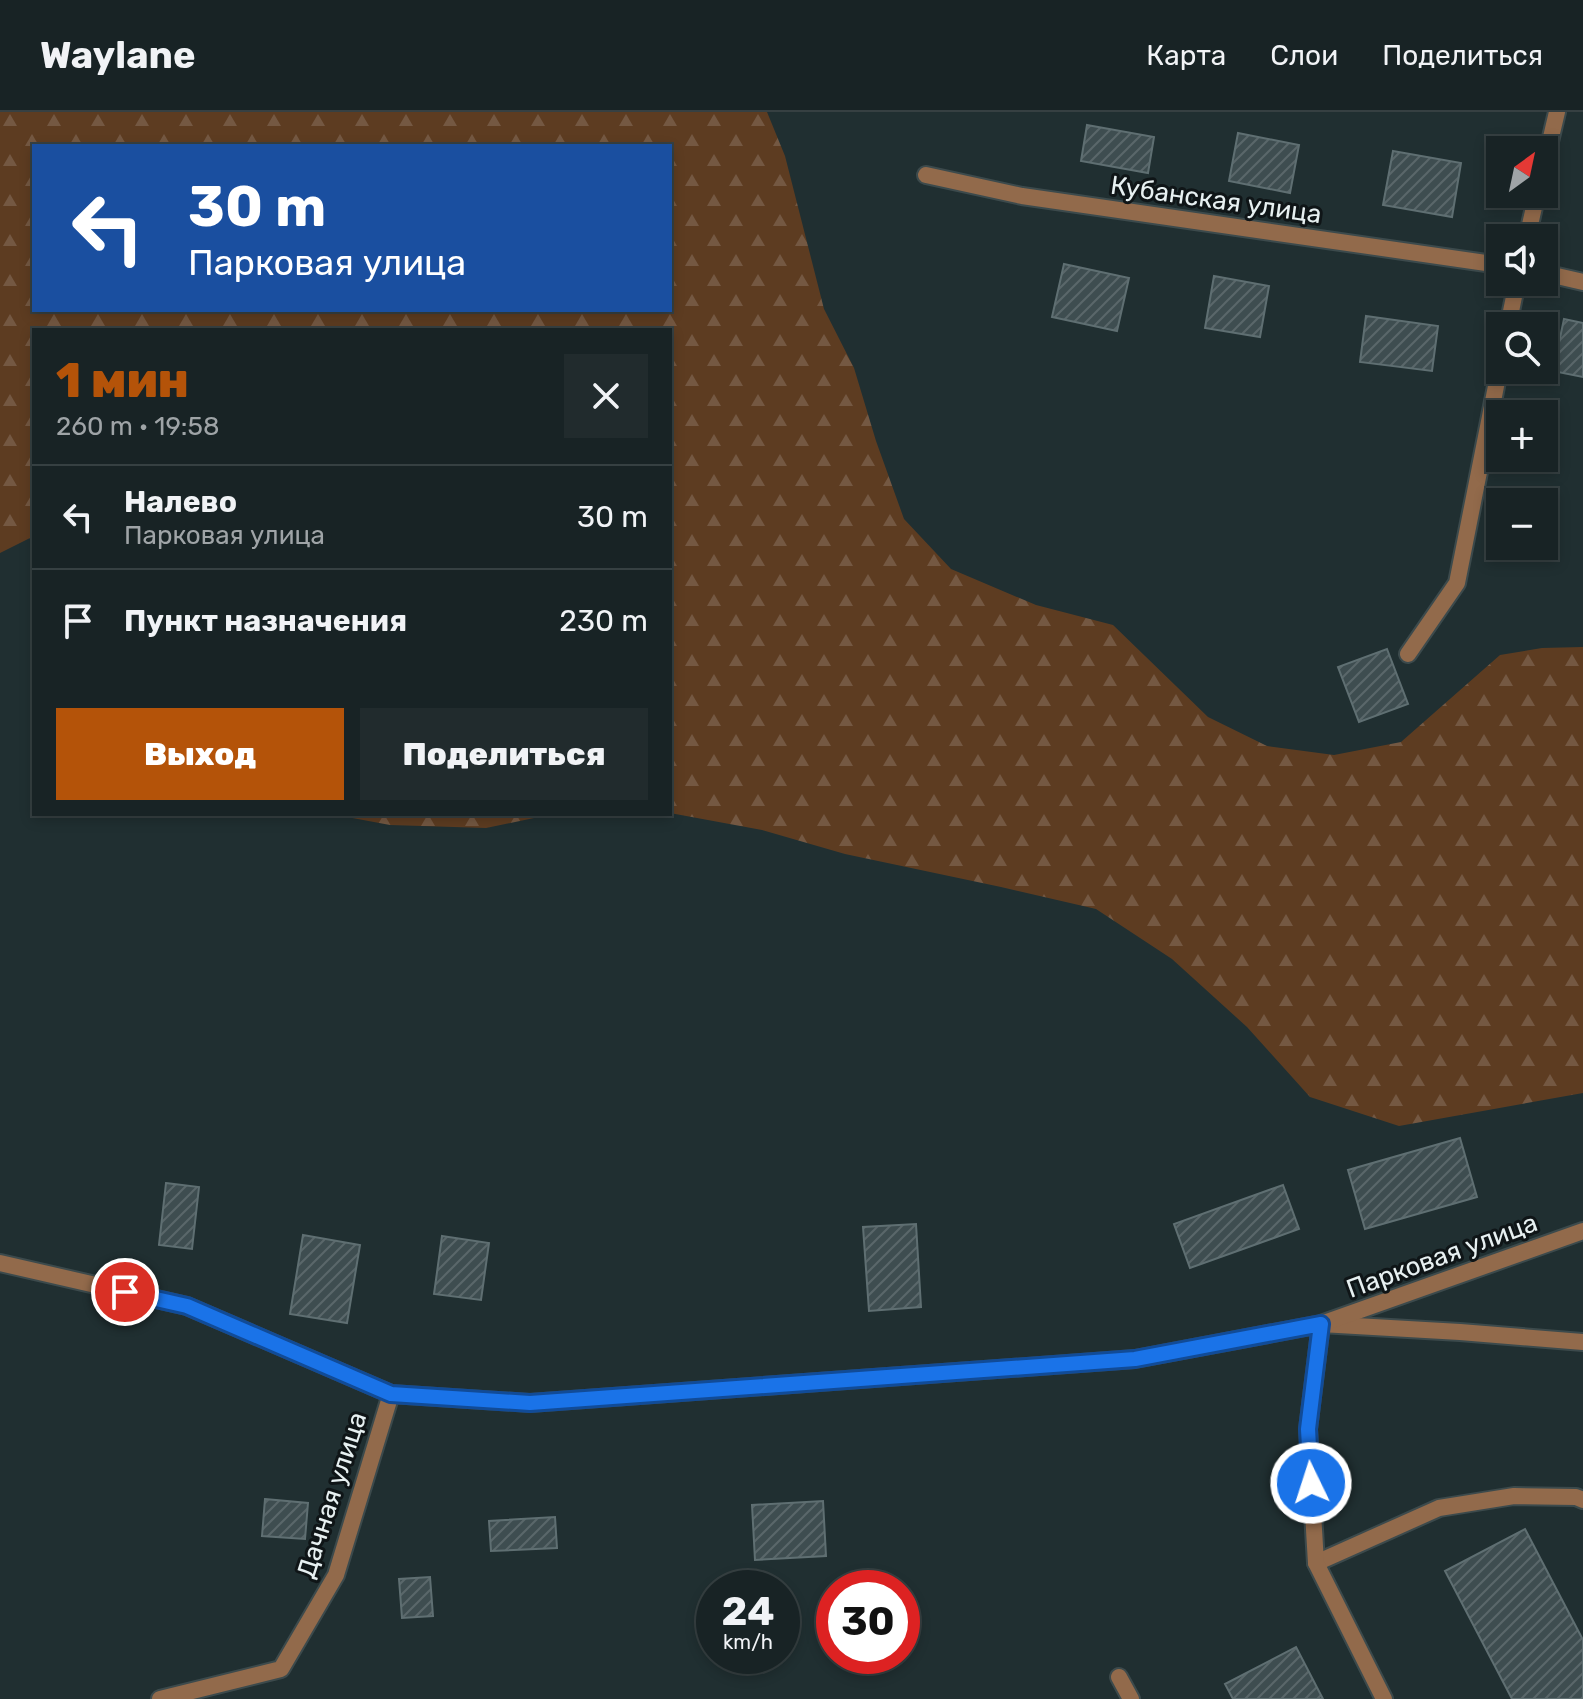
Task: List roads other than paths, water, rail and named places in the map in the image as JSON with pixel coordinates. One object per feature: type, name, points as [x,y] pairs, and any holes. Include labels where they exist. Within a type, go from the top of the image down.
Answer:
[{"type":"street","points":[[1551,136],[1557,112]]},
{"type":"street","name":"Кубанская улица","points":[[926,175],[1022,196],[1486,263]]},
{"type":"street","points":[[1558,276],[1583,282]]},
{"type":"street","points":[[1408,654],[1457,583],[1496,384]]},
{"type":"street","name":"Парковая улица","points":[[0,1263],[187,1306],[391,1394],[530,1403],[1135,1359],[1321,1324],[1583,1231]]},
{"type":"street","points":[[1384,1699],[1316,1563],[1308,1429],[1321,1324],[1583,1342]]},
{"type":"street","name":"Дачная улица","points":[[160,1699],[281,1669],[336,1575],[391,1394]]},
{"type":"street","points":[[1316,1563],[1439,1508],[1514,1496],[1576,1497],[1583,1500]]},
{"type":"street","points":[[1119,1677],[1131,1699]]}]
